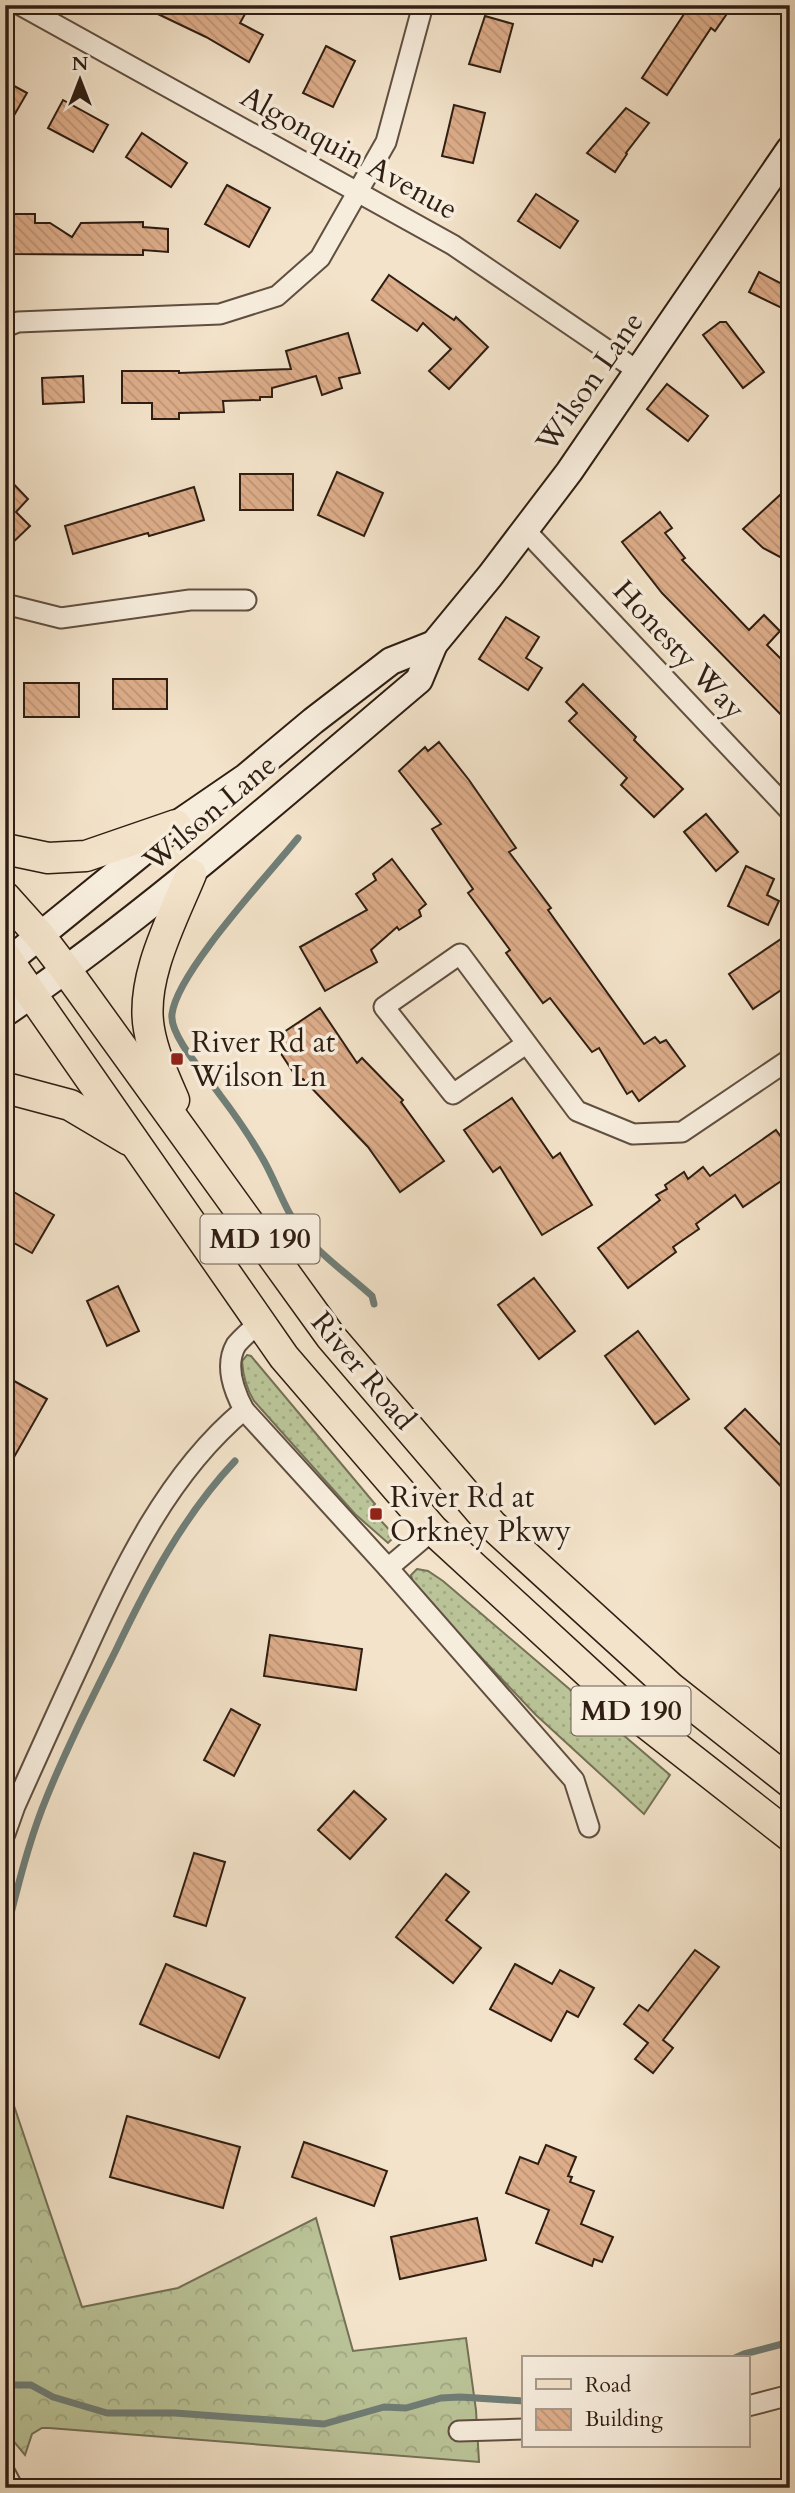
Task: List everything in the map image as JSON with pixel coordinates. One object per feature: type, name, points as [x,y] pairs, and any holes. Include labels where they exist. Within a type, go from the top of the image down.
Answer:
[{"type":"main road","name":"Wilson Lane","points":[[5,1013],[191,874],[419,680],[434,643],[526,531],[790,149]]},
{"type":"main road","name":"Wilson Lane","points":[[7,960],[176,825],[246,777],[391,661],[434,643]]},
{"type":"main road","points":[[5,849],[48,858],[86,856],[176,825]]},
{"type":"main road","points":[[190,1140],[161,1068],[149,1028],[148,1008],[153,968],[191,874]]},
{"type":"main road","name":"River Road","points":[[5,897],[66,970],[331,1337],[492,1525],[671,1688],[790,1782]]},
{"type":"main road","name":"River Road","points":[[7,960],[284,1357],[433,1530],[629,1710],[790,1836]]},
{"type":"main road","points":[[5,1089],[10,1088],[70,1105],[139,1146]]},
{"type":"street","name":"Algonquin Avenue","points":[[20,5],[453,245],[638,371]]},
{"type":"street","points":[[5,327],[18,322],[220,314],[277,296],[320,258],[386,142],[423,5]]},
{"type":"street","name":"Honesty Way","points":[[526,531],[790,811]]},
{"type":"street","points":[[5,604],[61,618],[190,600],[246,600]]},
{"type":"street","points":[[526,1044],[453,1094],[384,1007],[460,954],[577,1111],[633,1134],[682,1132],[790,1059]]},
{"type":"street","points":[[260,1321],[236,1345],[232,1359],[231,1377],[235,1393],[244,1410],[388,1567],[574,1780],[589,1827]]},
{"type":"street","points":[[5,1834],[15,1806],[106,1606],[144,1533],[164,1501],[219,1431],[244,1410]]},
{"type":"street","points":[[388,1567],[433,1530]]},
{"type":"street","points":[[750,2405],[790,2395]]},
{"type":"street","points":[[459,2431],[522,2429]]},
{"type":"street","points":[[5,2473],[13,2488]]},
{"type":"green space","points":[[247,1355],[251,1356],[375,1504],[370,1509],[395,1536],[388,1543],[355,1514],[254,1401],[243,1372],[242,1361]]},
{"type":"green space","points":[[417,1569],[428,1571],[443,1581],[670,1775],[644,1814],[536,1715],[414,1587],[411,1575]]},
{"type":"green space","points":[[12,2100],[82,2307],[178,2288],[316,2218],[353,2351],[466,2338],[476,2410],[479,2462],[49,2428],[42,2428],[32,2434],[25,2455],[5,2431],[5,2101]]},
{"type":"building","points":[[139,5],[250,5],[240,23],[263,35],[249,62],[206,37]]},
{"type":"building","points":[[690,5],[733,5],[715,31],[711,28],[667,95],[642,78]]},
{"type":"building","points":[[485,16],[513,24],[500,72],[469,64]]},
{"type":"building","points":[[326,46],[355,61],[333,107],[303,93]]},
{"type":"building","points":[[5,81],[27,93],[5,131]]},
{"type":"building","points":[[63,100],[108,125],[93,152],[48,128]]},
{"type":"building","points":[[454,105],[485,113],[473,163],[442,156]]},
{"type":"building","points":[[626,108],[649,123],[615,172],[587,153]]},
{"type":"building","points":[[142,133],[187,163],[171,187],[126,157]]},
{"type":"building","points":[[227,185],[270,208],[249,247],[205,224]]},
{"type":"building","points":[[536,194],[578,221],[560,248],[518,221]]},
{"type":"building","points":[[12,214],[35,214],[35,223],[50,223],[72,237],[81,223],[143,222],[143,227],[168,229],[168,252],[143,250],[143,255],[12,254]]},
{"type":"building","points":[[759,272],[790,288],[790,312],[749,292]]},
{"type":"building","points":[[389,275],[454,320],[456,317],[488,347],[449,389],[429,371],[451,349],[423,323],[417,331],[372,300]]},
{"type":"building","points":[[720,322],[726,322],[764,372],[743,388],[703,335]]},
{"type":"building","points":[[348,333],[360,373],[339,378],[342,388],[322,395],[316,376],[272,388],[272,397],[223,401],[224,412],[179,413],[179,419],[152,419],[152,403],[122,403],[122,371],[179,373],[291,369],[286,351]]},
{"type":"building","points":[[83,376],[84,402],[43,404],[42,378]]},
{"type":"building","points":[[667,384],[708,416],[688,441],[647,409]]},
{"type":"building","points":[[337,472],[383,493],[364,536],[318,515]]},
{"type":"building","points":[[240,474],[293,474],[293,510],[240,510]]},
{"type":"building","points":[[5,475],[28,499],[16,512],[30,526],[5,550]]},
{"type":"building","points":[[194,487],[204,520],[73,554],[65,526]]},
{"type":"building","points":[[781,494],[790,505],[790,547],[780,557],[763,548],[743,529]]},
{"type":"building","points":[[660,512],[672,528],[665,533],[685,558],[682,560],[749,630],[764,615],[780,631],[767,645],[790,668],[790,724],[662,593],[622,542]]},
{"type":"building","points":[[506,617],[539,637],[526,658],[542,668],[528,690],[479,659]]},
{"type":"building","points":[[113,679],[167,679],[167,709],[113,709]]},
{"type":"building","points":[[24,683],[79,683],[79,717],[24,717]]},
{"type":"building","points":[[583,684],[683,789],[654,817],[621,785],[627,778],[569,721],[577,713],[566,702]]},
{"type":"building","points":[[439,742],[516,848],[509,852],[551,908],[548,910],[644,1044],[655,1037],[660,1043],[666,1040],[685,1066],[639,1101],[632,1091],[627,1094],[599,1048],[592,1052],[550,998],[543,1003],[506,953],[510,950],[468,893],[473,889],[432,829],[441,824],[399,771],[425,747],[428,751]]},
{"type":"building","points":[[706,814],[738,852],[716,871],[684,832]]},
{"type":"building","points":[[392,859],[426,904],[419,910],[421,916],[399,930],[397,927],[371,950],[377,962],[325,991],[300,947],[367,910],[356,894],[376,880],[373,874]]},
{"type":"building","points":[[746,866],[774,879],[767,895],[779,901],[768,925],[728,906]]},
{"type":"building","points":[[790,933],[790,984],[753,1009],[729,974]]},
{"type":"building","points":[[320,1008],[357,1063],[362,1058],[403,1100],[401,1102],[444,1161],[400,1192],[368,1147],[303,1079],[299,1081],[272,1040]]},
{"type":"building","points":[[512,1098],[553,1158],[560,1153],[592,1205],[542,1235],[500,1167],[493,1172],[464,1130]]},
{"type":"building","points":[[776,1130],[790,1149],[790,1175],[743,1207],[735,1195],[696,1224],[699,1229],[673,1247],[676,1252],[628,1288],[598,1248],[660,1200],[656,1195],[667,1189],[665,1185],[684,1172],[688,1179],[703,1167],[710,1176]]},
{"type":"building","points":[[5,1187],[54,1215],[32,1253],[5,1238]]},
{"type":"building","points":[[534,1278],[575,1331],[539,1359],[498,1305]]},
{"type":"building","points":[[118,1286],[139,1331],[107,1346],[87,1301]]},
{"type":"building","points":[[638,1331],[689,1399],[655,1424],[605,1356]]},
{"type":"building","points":[[5,1376],[47,1399],[5,1473]]},
{"type":"building","points":[[745,1409],[790,1455],[790,1496],[725,1428]]},
{"type":"building","points":[[270,1635],[362,1649],[356,1690],[264,1676]]},
{"type":"building","points":[[231,1709],[260,1725],[234,1776],[204,1760]]},
{"type":"building","points":[[354,1791],[386,1819],[350,1859],[318,1830]]},
{"type":"building","points":[[194,1853],[225,1862],[206,1926],[174,1916]]},
{"type":"building","points":[[446,1874],[469,1892],[446,1920],[481,1948],[453,1983],[396,1937]]},
{"type":"building","points":[[695,1950],[719,1967],[663,2040],[673,2048],[653,2073],[635,2059],[648,2043],[624,2024],[639,2005],[648,2011]]},
{"type":"building","points":[[166,1964],[245,1998],[219,2058],[140,2024]]},
{"type":"building","points":[[515,1964],[552,1984],[560,1970],[594,1988],[578,2017],[567,2011],[551,2041],[490,2009]]},
{"type":"building","points":[[127,2116],[240,2147],[223,2208],[110,2177]]},
{"type":"building","points":[[304,2142],[387,2171],[374,2206],[292,2177]]},
{"type":"building","points":[[546,2145],[576,2157],[568,2176],[572,2177],[570,2182],[594,2191],[581,2224],[613,2237],[602,2262],[594,2259],[592,2266],[536,2243],[549,2210],[506,2193],[520,2157],[538,2164]]},
{"type":"building","points":[[477,2218],[486,2260],[400,2279],[391,2237]]},
{"type":"waterway","points":[[298,838],[206,950],[178,996],[172,1014],[173,1023],[190,1056],[254,1144],[298,1227],[320,1252],[372,1296],[374,1304]]},
{"type":"waterway","points":[[5,1937],[36,1825],[87,1709],[168,1551],[199,1504],[235,1461]]},
{"type":"waterway","points":[[740,2356],[790,2342]]},
{"type":"waterway","points":[[5,2385],[31,2385],[53,2397],[107,2413],[175,2413],[324,2424],[384,2407],[406,2408],[441,2398],[522,2401]]},
{"type":"place","name":"River Rd at Wilson Ln","points":[[177,1059]]},
{"type":"place","name":"River Rd at Orkney Pkwy","points":[[376,1514]]}]
